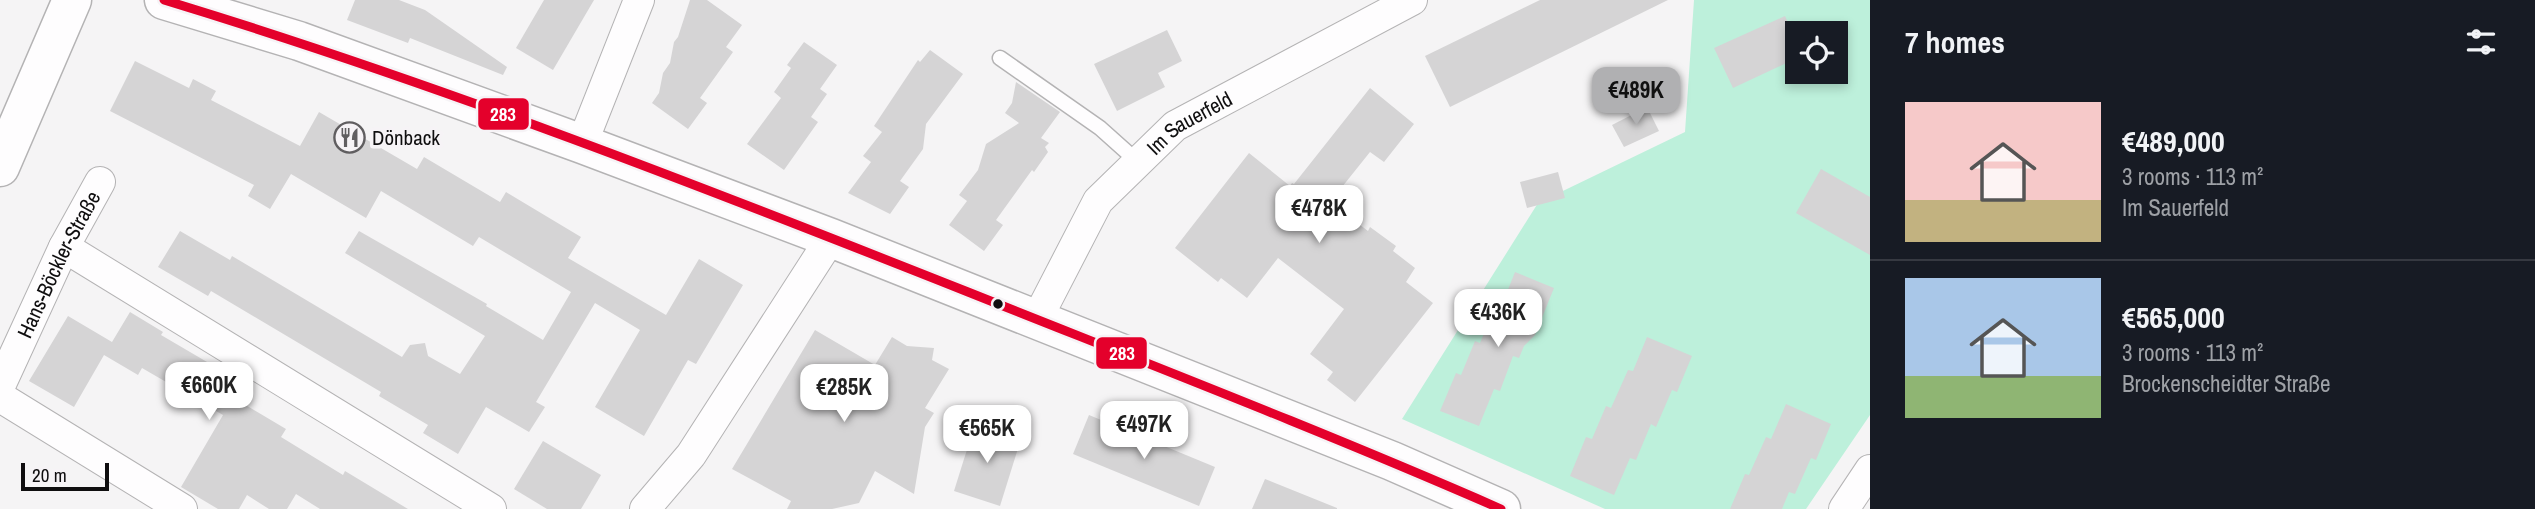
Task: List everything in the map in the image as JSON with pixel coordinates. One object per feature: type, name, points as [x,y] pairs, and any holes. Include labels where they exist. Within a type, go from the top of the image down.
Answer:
[{"type":"street","points":[[0,167],[72,0]]},
{"type":"street","points":[[164,0],[299,41],[831,238],[1392,461],[1501,509]]},
{"type":"street","points":[[582,144],[639,0]]},
{"type":"street","name":"Im Sauerfeld","points":[[1037,319],[1098,201],[1175,126],[1412,0]]},
{"type":"street","name":"Hans-Böckler-Straße","points":[[0,386],[64,247],[100,182]]},
{"type":"street","points":[[645,509],[691,455],[831,238]]},
{"type":"street","points":[[64,247],[491,509]]},
{"type":"street","points":[[0,397],[182,509]]},
{"type":"street","points":[[1844,509],[1870,470]]},
{"type":"lane","points":[[1000,58],[1100,128],[1138,162]]},
{"type":"green space","points":[[1694,0],[1870,0],[1870,415],[1806,509],[1605,509],[1402,419],[1538,203],[1685,132]]},
{"type":"building","points":[[355,0],[399,0],[425,10],[507,67],[503,75],[410,38],[408,43],[347,20]]},
{"type":"building","points":[[544,0],[594,0],[553,70],[516,48]]},
{"type":"building","points":[[690,0],[707,0],[742,25],[726,47],[733,52],[700,98],[707,103],[688,129],[652,103],[659,93],[663,73],[670,63],[674,42]]},
{"type":"building","points":[[1540,0],[1668,0],[1450,107],[1425,56]]},
{"type":"building","points":[[1785,16],[1787,21],[1785,21],[1785,64],[1733,88],[1714,48]]},
{"type":"building","points":[[1167,30],[1182,61],[1158,73],[1165,87],[1117,111],[1094,64]]},
{"type":"building","points":[[804,42],[837,65],[820,89],[827,94],[811,117],[818,122],[784,170],[747,144],[781,98],[774,92],[791,68],[787,65]]},
{"type":"building","points":[[930,50],[963,74],[926,124],[923,149],[900,181],[909,187],[890,214],[848,193],[871,162],[863,156],[882,132],[874,126],[918,60],[920,62]]},
{"type":"building","points":[[135,61],[189,88],[193,79],[216,91],[211,100],[300,146],[319,112],[417,169],[424,157],[500,202],[506,192],[581,237],[568,258],[666,315],[699,259],[743,285],[696,364],[688,360],[644,436],[595,407],[640,330],[595,303],[536,402],[545,407],[529,432],[486,407],[458,454],[423,433],[428,425],[379,396],[381,392],[211,291],[208,296],[158,267],[180,231],[230,260],[232,256],[402,357],[410,345],[425,343],[428,356],[460,374],[485,336],[345,253],[359,231],[487,304],[486,306],[543,340],[571,292],[479,237],[473,246],[381,191],[366,218],[291,174],[270,209],[248,196],[254,185],[110,111]]},
{"type":"building","points":[[1016,82],[1060,112],[1041,138],[1049,143],[1045,147],[1048,152],[996,220],[1003,225],[984,251],[949,225],[967,201],[959,195],[978,170],[986,144],[1019,123],[1005,113],[1012,103]]},
{"type":"building","points":[[1370,88],[1414,124],[1384,162],[1370,152],[1330,202],[1368,231],[1370,227],[1396,246],[1393,251],[1415,268],[1406,282],[1433,303],[1355,402],[1327,380],[1333,372],[1310,354],[1344,309],[1278,258],[1247,298],[1221,278],[1218,282],[1175,248],[1249,153],[1290,186],[1294,184]]},
{"type":"building","points":[[1647,107],[1659,131],[1624,147],[1612,125]]},
{"type":"building","points":[[1821,169],[1870,197],[1870,255],[1796,213]]},
{"type":"building","points":[[1558,172],[1565,198],[1527,208],[1520,182]]},
{"type":"building","points":[[1515,272],[1554,288],[1535,335],[1524,346],[1519,358],[1513,356],[1500,391],[1494,389],[1479,426],[1440,411],[1456,373],[1461,375],[1475,341],[1480,343],[1496,305],[1501,307]]},
{"type":"building","points":[[130,312],[163,332],[161,335],[248,386],[239,401],[286,429],[281,437],[343,475],[345,471],[408,509],[320,509],[296,494],[287,509],[269,509],[247,495],[239,509],[218,509],[181,487],[223,415],[142,368],[138,375],[104,355],[74,407],[29,381],[68,316],[112,342]]},
{"type":"building","points":[[815,330],[875,365],[892,337],[907,346],[934,348],[932,360],[949,369],[925,408],[934,413],[925,427],[914,494],[875,471],[859,503],[832,509],[787,509],[791,501],[732,469]]},
{"type":"building","points":[[1647,337],[1692,356],[1677,392],[1672,390],[1656,427],[1651,424],[1636,460],[1630,458],[1614,495],[1570,476],[1586,437],[1592,439],[1606,406],[1611,408],[1628,370],[1633,371]]},
{"type":"building","points":[[1786,404],[1831,424],[1816,460],[1811,458],[1795,494],[1789,492],[1782,509],[1730,509],[1745,474],[1749,475],[1766,437],[1771,439]]},
{"type":"building","points":[[1089,415],[1215,467],[1199,506],[1073,454]]},
{"type":"building","points":[[975,424],[1021,439],[1000,506],[954,491]]},
{"type":"building","points":[[543,441],[601,475],[581,509],[547,509],[514,489]]},
{"type":"building","points":[[1265,479],[1337,508],[1337,509],[1252,509]]},
{"type":"transit line","name":"283","points":[[164,0],[368,66],[669,175],[1235,398],[1501,509]]},
{"type":"place","name":"Dönback","points":[[349,137]]}]
